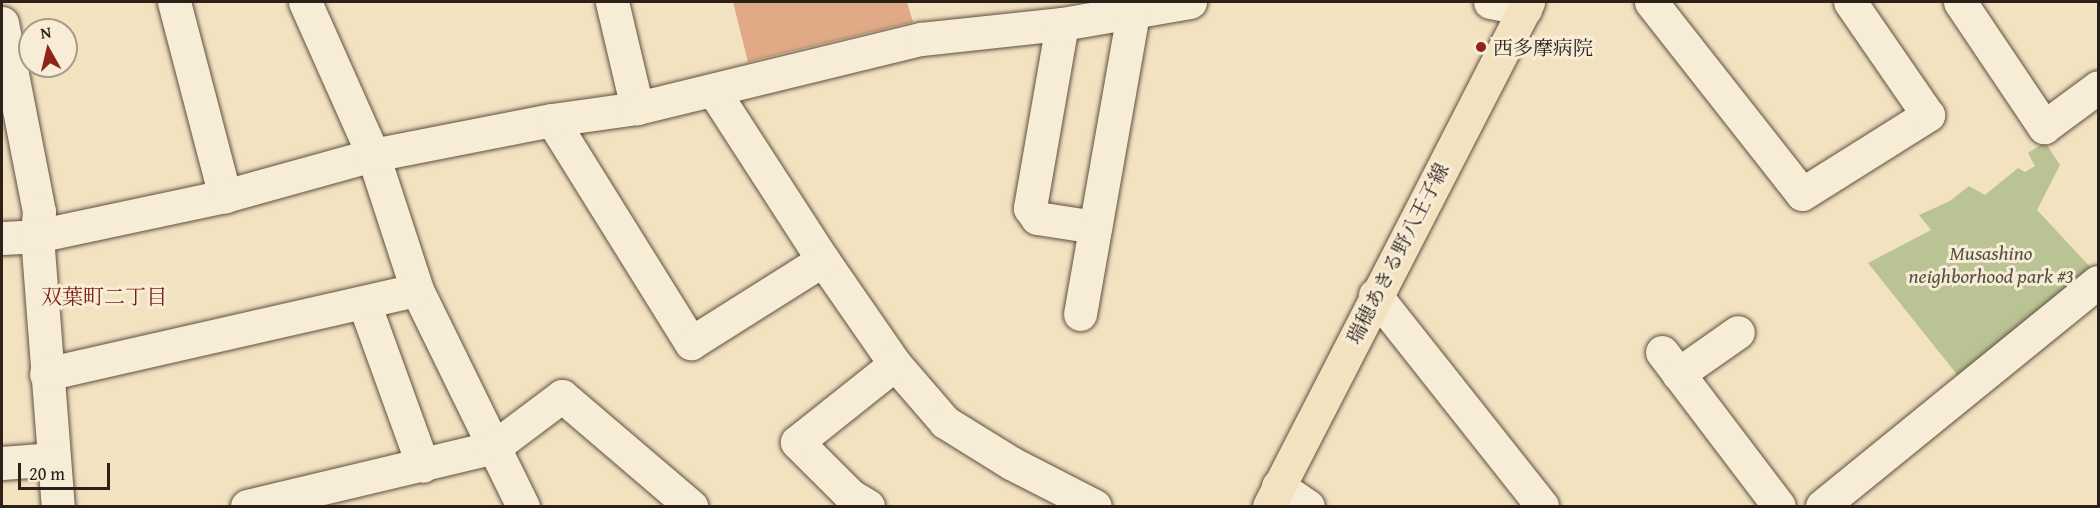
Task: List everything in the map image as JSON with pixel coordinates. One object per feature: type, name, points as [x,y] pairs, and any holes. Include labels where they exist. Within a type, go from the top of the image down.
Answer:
[{"type":"main road","name":"瑞穂あきる野八王子線","points":[[1273,496],[1527,5]]},
{"type":"street","points":[[174,2],[225,196]]},
{"type":"street","points":[[305,2],[373,155],[417,290],[523,507]]},
{"type":"street","points":[[612,2],[637,108]]},
{"type":"street","points":[[2,238],[37,236],[225,196],[373,155],[552,120],[637,108],[921,39],[1062,24],[1190,2]]},
{"type":"street","points":[[1490,2],[1527,5]]},
{"type":"street","points":[[1651,2],[1802,194],[1928,115],[1850,2]]},
{"type":"street","points":[[1960,2],[2044,127],[2098,87]]},
{"type":"street","points":[[1080,314],[1133,13]]},
{"type":"street","points":[[2,23],[39,211],[37,236],[58,507]]},
{"type":"street","points":[[1062,24],[1030,208],[1037,218],[1095,227]]},
{"type":"street","points":[[713,90],[823,260],[895,364],[945,422],[1011,463],[1095,507]]},
{"type":"street","points":[[552,120],[692,343],[823,260]]},
{"type":"street","points":[[1822,507],[2098,282]]},
{"type":"street","points":[[46,374],[417,290]]},
{"type":"street","points":[[1375,295],[1542,507]]},
{"type":"street","points":[[364,303],[423,466]]},
{"type":"street","points":[[1738,332],[1670,363],[1779,507]]},
{"type":"street","points":[[868,507],[850,495],[797,442],[895,364]]},
{"type":"street","points":[[247,507],[494,447],[562,396],[691,507]]},
{"type":"street","points":[[2,463],[54,459]]},
{"type":"street","points":[[1273,496],[1308,507]]},
{"type":"green space","name":"Musashino neighborhood park #3","points":[[2045,142],[2060,165],[2037,210],[2093,270],[1959,377],[1868,263],[1931,230],[1919,215],[1950,201],[1969,186],[1985,195],[2018,168],[2025,172],[2035,166],[2028,153]]},
{"type":"building","points":[[733,2],[907,2],[913,22],[748,62]]},
{"type":"place","name":"西多摩病院","points":[[1481,47]]},
{"type":"district","name":"双葉町二丁目","points":[[104,297]]}]
